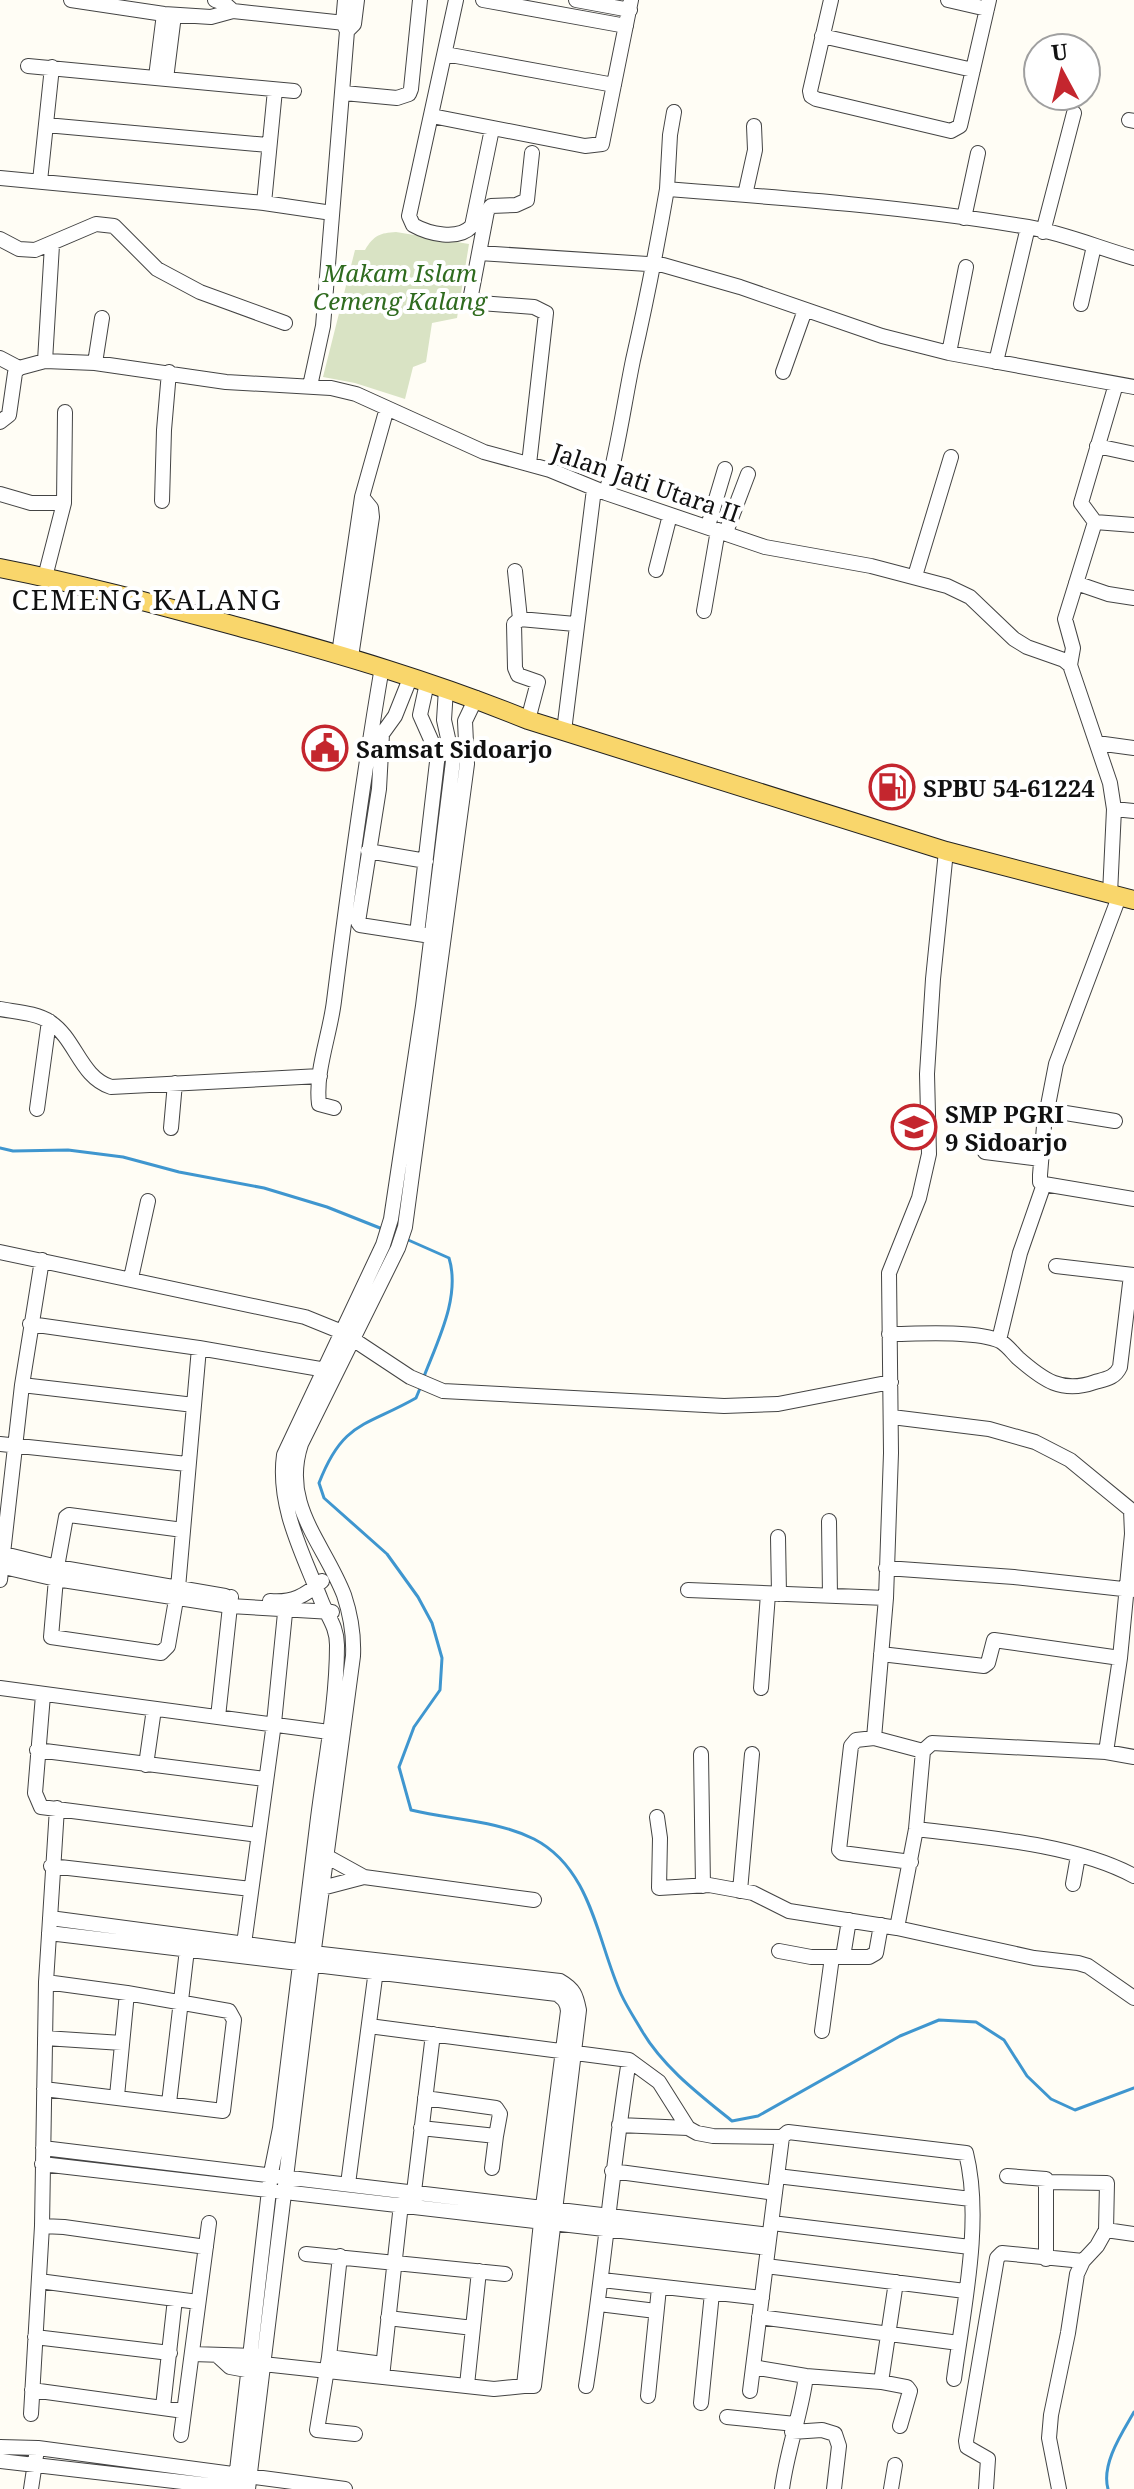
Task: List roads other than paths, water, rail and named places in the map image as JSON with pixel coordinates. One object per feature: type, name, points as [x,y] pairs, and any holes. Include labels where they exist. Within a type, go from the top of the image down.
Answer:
[{"type":"main road","points":[[0,568],[127,596],[345,656],[476,698],[528,720],[946,851],[1121,897]]},
{"type":"street","points":[[71,0],[114,2],[128,10],[169,14],[211,17],[233,11],[348,26]]},
{"type":"street","points":[[215,0],[233,11]]},
{"type":"street","points":[[310,386],[322,331],[344,93],[348,26],[345,0]]},
{"type":"street","points":[[348,26],[357,0]]},
{"type":"street","points":[[344,93],[397,98],[409,94],[420,0]]},
{"type":"street","points":[[456,0],[410,222],[420,229],[454,235],[466,232],[472,226],[492,129]]},
{"type":"street","points":[[483,0],[626,26]]},
{"type":"street","points":[[432,116],[597,146],[604,139],[630,5],[576,0]]},
{"type":"street","points":[[831,0],[810,91],[816,99],[951,131],[960,126],[988,5],[948,0]]},
{"type":"street","points":[[161,78],[169,14]]},
{"type":"street","points":[[822,36],[973,70]]},
{"type":"street","points":[[445,54],[614,85]]},
{"type":"street","points":[[28,66],[294,91]]},
{"type":"street","points":[[40,181],[52,67]]},
{"type":"street","points":[[264,203],[275,90]]},
{"type":"street","points":[[564,731],[575,624],[600,491],[655,264],[667,189],[674,112]]},
{"type":"street","points":[[996,362],[1074,113]]},
{"type":"street","points":[[46,125],[268,145]]},
{"type":"street","points":[[745,195],[755,150],[754,126]]},
{"type":"street","points":[[529,464],[547,318],[543,310],[475,302],[472,291],[489,208],[497,204],[523,204],[527,200],[532,153]]},
{"type":"street","points":[[964,218],[978,153]]},
{"type":"street","points":[[0,178],[264,203],[332,213]]},
{"type":"street","points":[[667,189],[964,218],[1036,230],[1134,258]]},
{"type":"street","points":[[0,239],[25,251],[52,245],[96,224],[114,226],[157,269],[200,292],[285,323]]},
{"type":"street","points":[[45,361],[52,245]]},
{"type":"street","points":[[1081,304],[1094,246]]},
{"type":"street","points":[[479,253],[655,264],[680,269],[882,336],[949,353],[1134,387]]},
{"type":"street","points":[[949,353],[966,267]]},
{"type":"street","points":[[783,372],[805,310]]},
{"type":"street","points":[[95,363],[102,318]]},
{"type":"street","points":[[0,358],[19,368],[14,377],[9,415],[0,422]]},
{"type":"street","name":"Jalan Jati Utara II","points":[[19,368],[45,361],[95,363],[226,382],[310,386],[356,394],[484,452],[567,476],[600,491],[765,547],[871,566],[947,586],[970,597],[1014,639],[1070,665]]},
{"type":"street","points":[[162,501],[169,372]]},
{"type":"street","points":[[1116,384],[1081,503],[1095,522],[1134,525]]},
{"type":"street","points":[[345,656],[362,497],[387,408]]},
{"type":"street","points":[[45,577],[64,503],[65,412]]},
{"type":"street","points":[[1097,446],[1134,454]]},
{"type":"street","points":[[915,576],[951,457]]},
{"type":"street","points":[[704,611],[725,469]]},
{"type":"street","points":[[717,529],[748,474]]},
{"type":"street","points":[[0,494],[31,503],[64,503]]},
{"type":"street","points":[[656,570],[670,515]]},
{"type":"street","points":[[1095,522],[1065,619],[1073,648],[1070,665],[1110,783],[1121,897],[1056,1064],[1047,1110],[1040,1182],[1134,1199]]},
{"type":"street","points":[[515,571],[520,619]]},
{"type":"street","points":[[1076,583],[1108,594],[1134,598]]},
{"type":"street","points":[[528,720],[539,684],[537,680],[518,675],[515,668],[514,624],[520,619],[575,624]]},
{"type":"street","points":[[334,1108],[319,1104],[320,1076],[382,667]]},
{"type":"street","points":[[419,680],[382,734],[379,789],[358,916],[360,925],[431,932]]},
{"type":"street","points":[[307,1958],[326,1856],[334,1749],[337,1643],[329,1614],[323,1606],[284,1499],[284,1455],[311,1411],[391,1247],[405,1227],[405,1180],[429,1007],[431,932],[426,861],[437,762],[436,751],[420,712],[419,680]]},
{"type":"street","points":[[431,932],[453,761],[444,720],[446,689]]},
{"type":"street","points":[[431,932],[467,764],[465,721],[476,698]]},
{"type":"street","points":[[395,716],[425,725]]},
{"type":"street","points":[[1097,743],[1134,748]]},
{"type":"street","points":[[1114,809],[1134,811]]},
{"type":"street","points":[[368,851],[426,861]]},
{"type":"street","points":[[874,1738],[886,1598],[892,1417],[889,1273],[919,1198],[929,1154],[927,1074],[946,851]]},
{"type":"street","points":[[0,1009],[49,1021],[63,1032],[89,1072],[100,1083],[120,1088],[320,1076]]},
{"type":"street","points":[[37,1109],[49,1021]]},
{"type":"street","points":[[171,1128],[175,1083]]},
{"type":"street","points":[[1047,1110],[1115,1121]]},
{"type":"street","points":[[985,1152],[1041,1159]]},
{"type":"street","points":[[391,1247],[391,1219],[405,1180]]},
{"type":"street","points":[[999,1340],[1020,1253],[1044,1184]]},
{"type":"street","points":[[131,1278],[148,1201]]},
{"type":"street","points":[[0,1252],[291,1314],[348,1336],[410,1377],[435,1389],[724,1406],[778,1404],[891,1382]]},
{"type":"street","points":[[42,1260],[22,1385],[7,1445],[1,1564],[177,1594],[329,1614],[347,1605]]},
{"type":"street","points":[[889,1334],[952,1334],[999,1340],[1035,1372],[1064,1388],[1082,1387],[1115,1376],[1120,1367],[1132,1275],[1056,1266]]},
{"type":"street","points":[[30,1324],[199,1348],[325,1380]]},
{"type":"street","points":[[183,1530],[69,1515],[64,1521],[57,1573],[50,1634],[54,1639],[161,1653],[168,1646],[177,1594],[183,1530],[187,1464],[199,1348]]},
{"type":"street","points":[[22,1385],[194,1405]]},
{"type":"street","points":[[311,1411],[295,1463],[294,1479],[302,1513],[347,1605],[352,1624],[353,1656],[334,1728]]},
{"type":"street","points":[[892,1417],[989,1429],[1022,1437],[1070,1460],[1131,1510],[1130,1590],[1106,1752]]},
{"type":"street","points":[[7,1445],[187,1464]]},
{"type":"street","points":[[829,1521],[830,1596]]},
{"type":"street","points":[[761,1688],[774,1594],[778,1537]]},
{"type":"street","points":[[886,1568],[1130,1590]]},
{"type":"street","points":[[244,1944],[274,1723],[286,1607],[333,1575]]},
{"type":"street","points":[[688,1590],[886,1598]]},
{"type":"street","points":[[218,1717],[230,1602]]},
{"type":"street","points":[[881,1654],[984,1666],[988,1663],[994,1640],[1120,1658]]},
{"type":"street","points":[[0,1688],[218,1717],[334,1728]]},
{"type":"street","points":[[43,1695],[35,1793],[41,1807],[258,1835]]},
{"type":"street","points":[[146,1765],[154,1709]]},
{"type":"street","points":[[911,1862],[842,1853],[839,1850],[851,1746],[856,1740],[874,1738],[923,1751]]},
{"type":"street","points":[[897,1928],[916,1829],[923,1751],[932,1743],[1106,1752],[1134,1757]]},
{"type":"street","points":[[243,2484],[278,2182],[280,2128],[307,1958],[334,1749]]},
{"type":"street","points":[[37,1750],[265,1779]]},
{"type":"street","points":[[701,1754],[703,1886]]},
{"type":"street","points":[[740,1891],[752,1754]]},
{"type":"street","points":[[31,2414],[42,2226],[46,1982],[57,1808]]},
{"type":"street","points":[[657,1817],[660,1838],[659,1888],[703,1886],[753,1893],[789,1911],[897,1928],[1034,1958],[1078,1963],[1088,1966],[1134,1998]]},
{"type":"street","points":[[916,1829],[1006,1839],[1078,1856],[1134,1876]]},
{"type":"street","points":[[326,1856],[364,1877],[534,1900]]},
{"type":"street","points":[[1073,1884],[1078,1856]]},
{"type":"street","points":[[51,1866],[251,1889]]},
{"type":"street","points":[[322,1888],[364,1877]]},
{"type":"street","points":[[822,2031],[837,1957],[849,1920]]},
{"type":"street","points":[[50,1925],[307,1958],[560,1981],[576,1993],[579,2010],[569,2050],[524,2386],[494,2389],[382,2370],[328,2364],[258,2364],[232,2353],[218,2356],[192,2354]]},
{"type":"street","points":[[779,1951],[837,1957],[873,1956],[881,1925]]},
{"type":"street","points":[[188,1944],[244,1944],[376,1970],[557,1994],[567,2002],[569,2050]]},
{"type":"street","points":[[169,2103],[188,1944]]},
{"type":"street","points":[[348,2184],[376,1970]]},
{"type":"street","points":[[44,2089],[223,2111],[234,2017],[232,2013],[182,2001],[46,1982]]},
{"type":"street","points":[[117,2096],[127,1993]]},
{"type":"street","points":[[369,2026],[629,2060],[659,2082],[688,2128]]},
{"type":"street","points":[[382,2370],[395,2261],[410,2200],[433,2034]]},
{"type":"street","points":[[45,2038],[122,2043]]},
{"type":"street","points":[[586,2386],[629,2060]]},
{"type":"street","points":[[425,2098],[496,2108],[500,2114],[492,2168]]},
{"type":"street","points":[[619,2125],[688,2128],[713,2136],[782,2137],[788,2132],[963,2151],[967,2156],[971,2199],[970,2247],[954,2379]]},
{"type":"street","points":[[421,2128],[496,2136]]},
{"type":"street","points":[[750,2391],[782,2137]]},
{"type":"street","points":[[42,2156],[278,2182],[547,2217],[970,2247]]},
{"type":"street","points":[[612,2171],[775,2193]]},
{"type":"street","points":[[777,2176],[971,2199]]},
{"type":"street","points":[[1007,2176],[1044,2178],[1046,2182],[1046,2259]]},
{"type":"street","points":[[278,2182],[348,2184],[410,2200]]},
{"type":"street","points":[[1046,2182],[1106,2182],[1106,2230],[1077,2274],[1051,2415],[1049,2438],[1059,2489]]},
{"type":"street","points":[[181,2435],[209,2223]]},
{"type":"street","points":[[42,2226],[206,2247]]},
{"type":"street","points":[[1106,2230],[1134,2234]]},
{"type":"street","points":[[986,2489],[988,2459],[967,2447],[966,2441],[997,2258],[1002,2253],[1083,2261]]},
{"type":"street","points":[[306,2254],[505,2274]]},
{"type":"street","points":[[340,2256],[317,2430],[355,2434]]},
{"type":"street","points":[[766,2266],[965,2291]]},
{"type":"street","points":[[467,2385],[479,2271]]},
{"type":"street","points":[[602,2280],[762,2298]]},
{"type":"street","points":[[39,2281],[198,2302]]},
{"type":"street","points":[[881,2382],[896,2282]]},
{"type":"street","points":[[648,2396],[659,2288]]},
{"type":"street","points":[[701,2403],[712,2293]]},
{"type":"street","points":[[163,2407],[175,2299]]},
{"type":"street","points":[[599,2304],[656,2311]]},
{"type":"street","points":[[759,2317],[959,2343]]},
{"type":"street","points":[[388,2318],[473,2328]]},
{"type":"street","points":[[35,2337],[170,2353]]},
{"type":"street","points":[[753,2367],[806,2376],[881,2382],[910,2389],[900,2426]]},
{"type":"street","points":[[782,2489],[806,2376]]},
{"type":"street","points":[[32,2390],[184,2411]]},
{"type":"street","points":[[727,2417],[835,2434],[839,2446],[834,2489]]},
{"type":"street","points":[[0,2447],[38,2448],[243,2484]]},
{"type":"street","points":[[31,2489],[38,2448]]},
{"type":"street","points":[[0,2461],[243,2484],[345,2489]]},
{"type":"street","points":[[891,2489],[895,2465]]},
{"type":"waterway","points":[[0,1148],[13,1151],[68,1150],[123,1157],[179,1172],[264,1188],[327,1207],[385,1230]]},
{"type":"waterway","points":[[406,1239],[449,1258],[452,1273],[446,1319],[423,1379]]},
{"type":"waterway","points":[[421,1386],[416,1398],[369,1421],[347,1437],[337,1448],[319,1483],[324,1498],[387,1554],[418,1597],[432,1623],[442,1658],[440,1690],[414,1727],[399,1767],[411,1810],[505,1828],[534,1839],[553,1852],[569,1868],[581,1887],[626,2004],[651,2044],[671,2068],[732,2121],[758,2116],[900,2036],[939,2020],[976,2022],[1004,2040],[1027,2076],[1051,2099],[1075,2110],[1134,2088]]},
{"type":"waterway","points":[[1108,2489],[1110,2459],[1134,2412]]},
{"type":"place","name":"Samsat Sidoarjo","points":[[325,748]]},
{"type":"place","name":"SPBU 54-61224","points":[[892,787]]},
{"type":"place","name":"SMP PGRI 9 Sidoarjo","points":[[914,1127]]},
{"type":"district","name":"CEMENG KALANG","points":[[147,599]]},
{"type":"park label","name":"Makam Islam Cemeng Kalang","points":[[400,286]]}]
